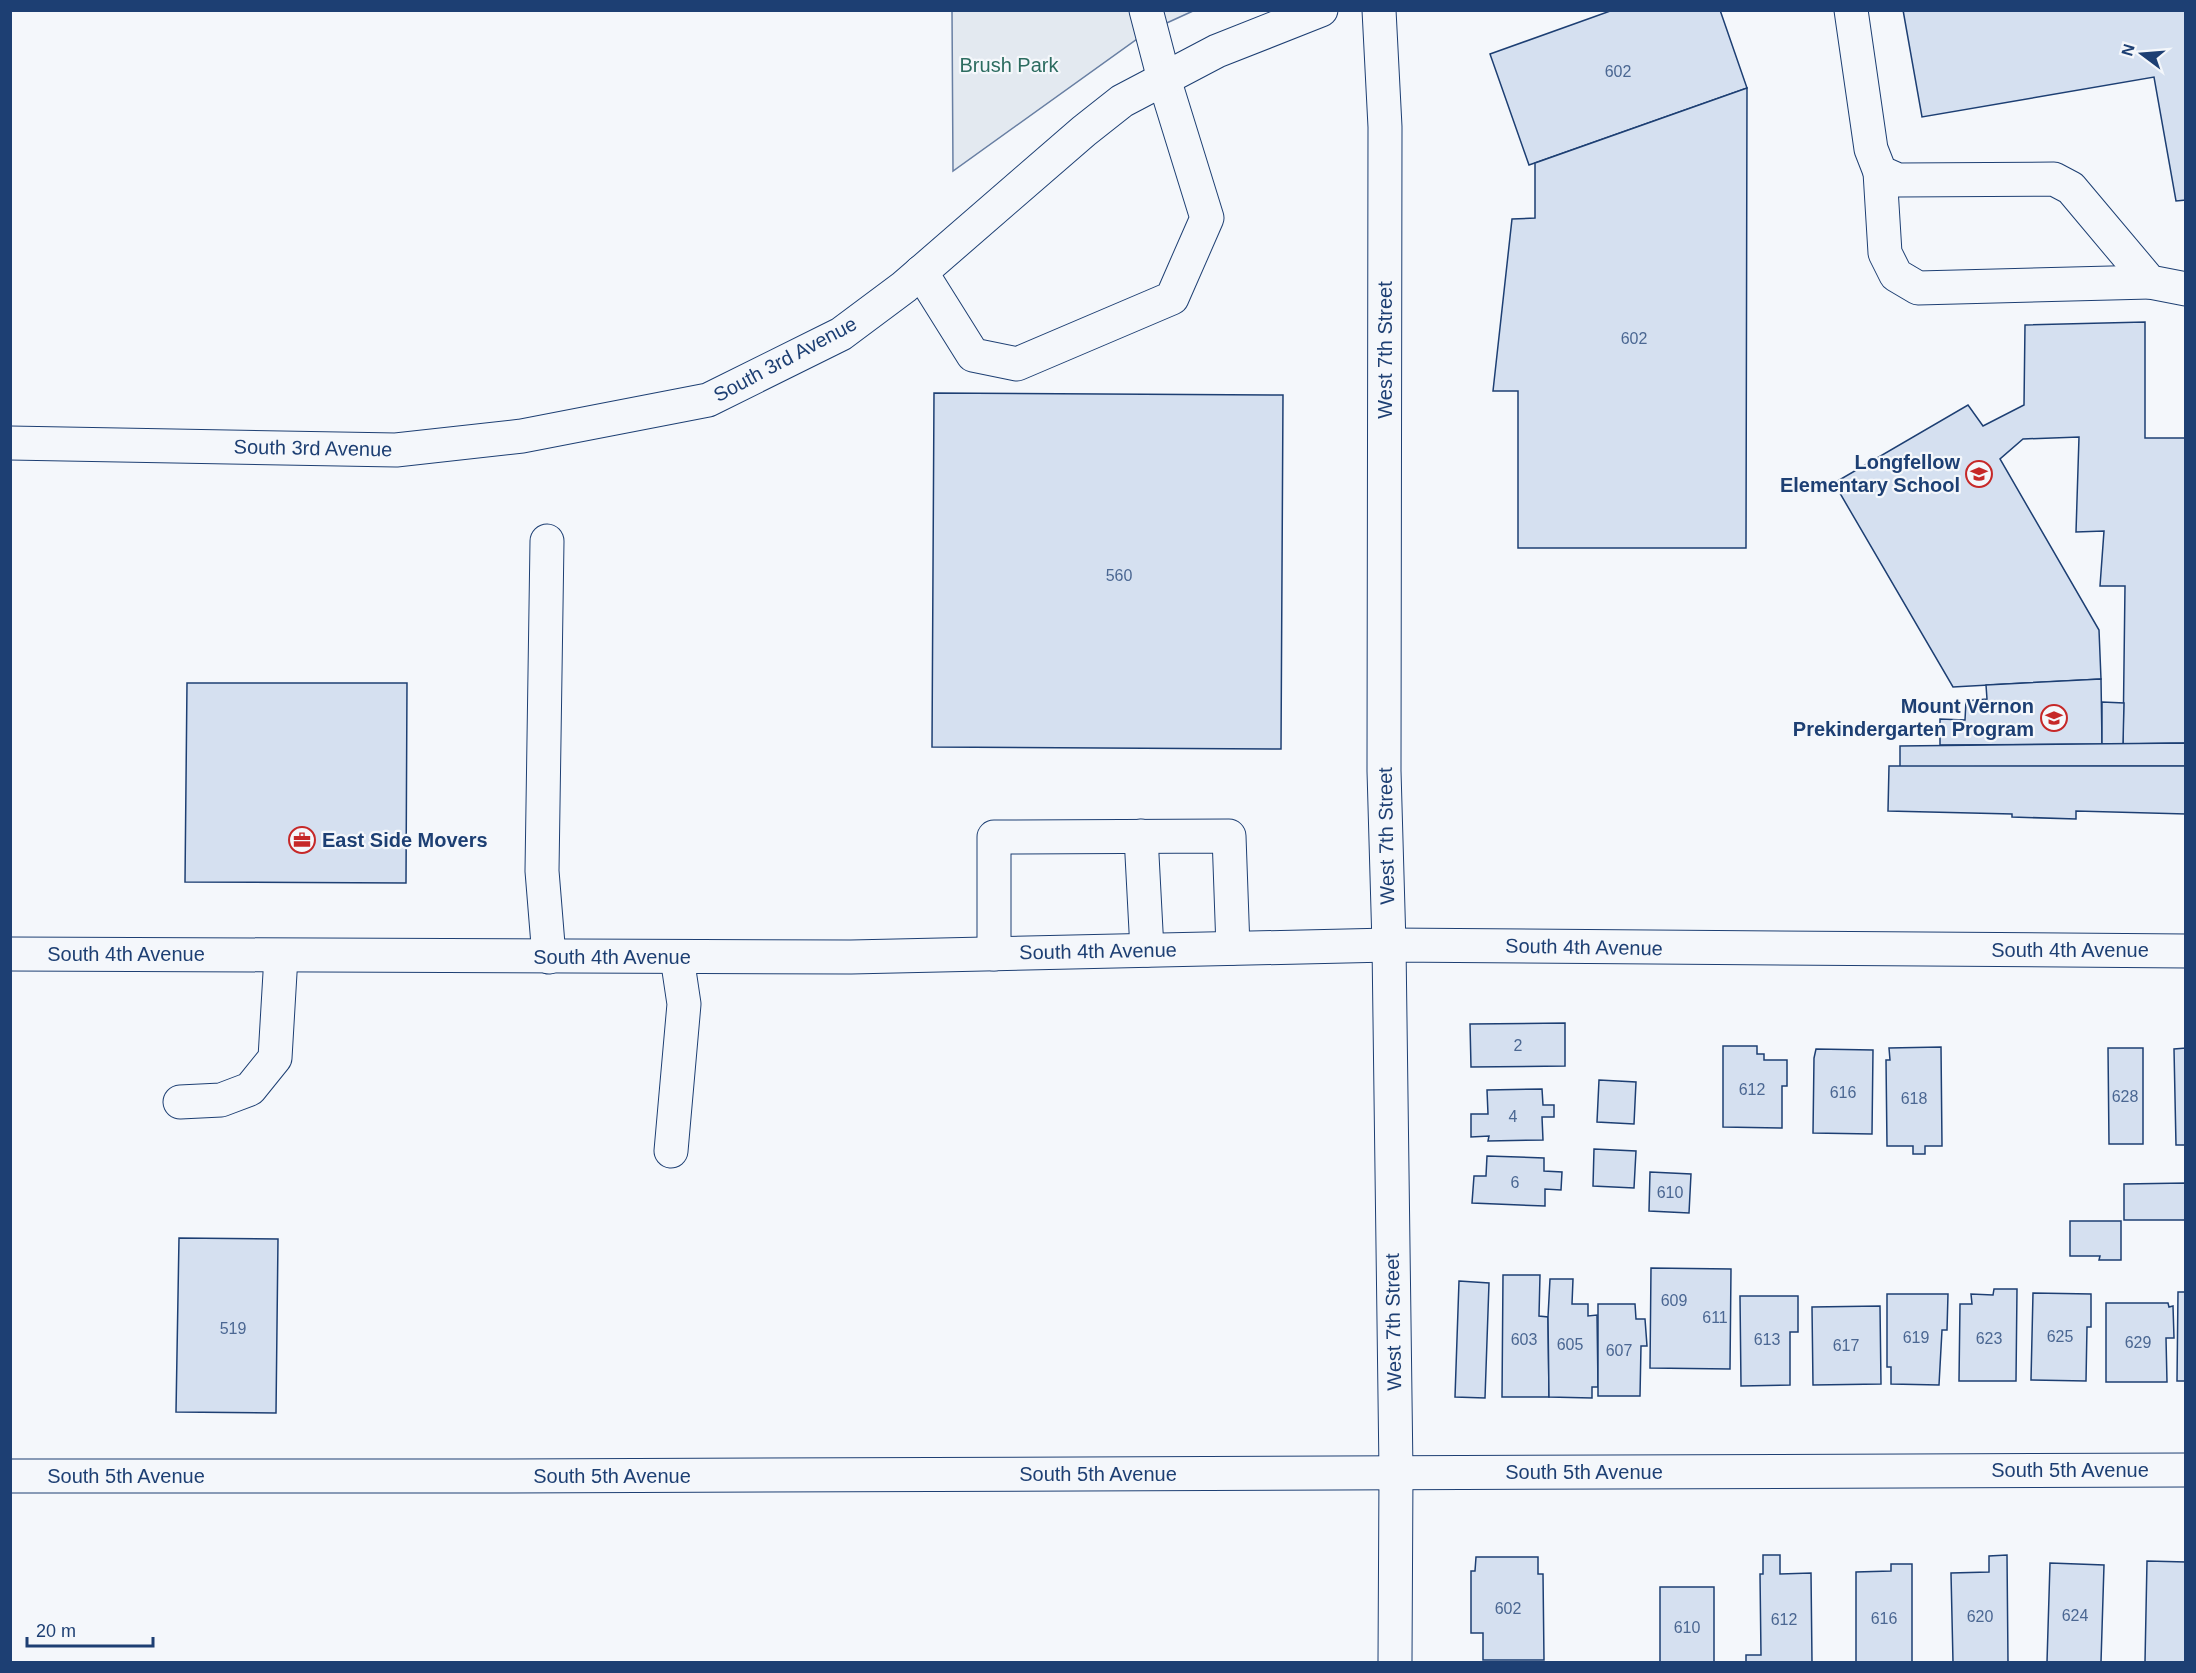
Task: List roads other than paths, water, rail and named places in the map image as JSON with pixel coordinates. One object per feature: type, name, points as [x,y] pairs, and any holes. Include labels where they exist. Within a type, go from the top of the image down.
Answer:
[{"type":"street","points":[[921,272],[973,355],[1017,364],[1172,298],[1207,218],[1164,79],[1146,10]]},
{"type":"street","name":"South 3rd Avenue","points":[[10,443],[396,450],[522,436],[708,400],[841,334],[921,272],[1122,101],[1217,51],[1321,10]]},
{"type":"street","name":"West 7th Street","points":[[1379,10],[1385,139],[1384,771],[1389,945],[1396,1472],[1395,1662]]},
{"type":"street","points":[[1851,10],[1871,149],[1880,172],[1885,253],[1896,275],[1918,288],[2150,282],[2186,289]]},
{"type":"street","points":[[1880,172],[1898,180],[2054,178],[2071,188],[2150,282]]},
{"type":"street","points":[[547,542],[542,871],[549,957]]},
{"type":"street","points":[[1141,836],[1147,950]]},
{"type":"street","points":[[994,954],[994,837],[1229,836],[1233,948]]},
{"type":"street","name":"South 4th Avenue","points":[[10,954],[851,957],[1389,945],[2186,951]]},
{"type":"street","points":[[180,1102],[221,1100],[250,1089],[275,1058],[281,956]]},
{"type":"street","points":[[671,1151],[684,1004],[677,957]]},
{"type":"street","name":"South 5th Avenue","points":[[10,1476],[2186,1470]]},
{"type":"place","name":"Longfellow Elementary School","points":[[1979,474]]},
{"type":"place","name":"Mount Vernon Prekindergarten Program","points":[[2054,718]]},
{"type":"place","name":"East Side Movers","points":[[302,840]]},
{"type":"park label","name":"Brush Park","points":[[1009,65]]}]
